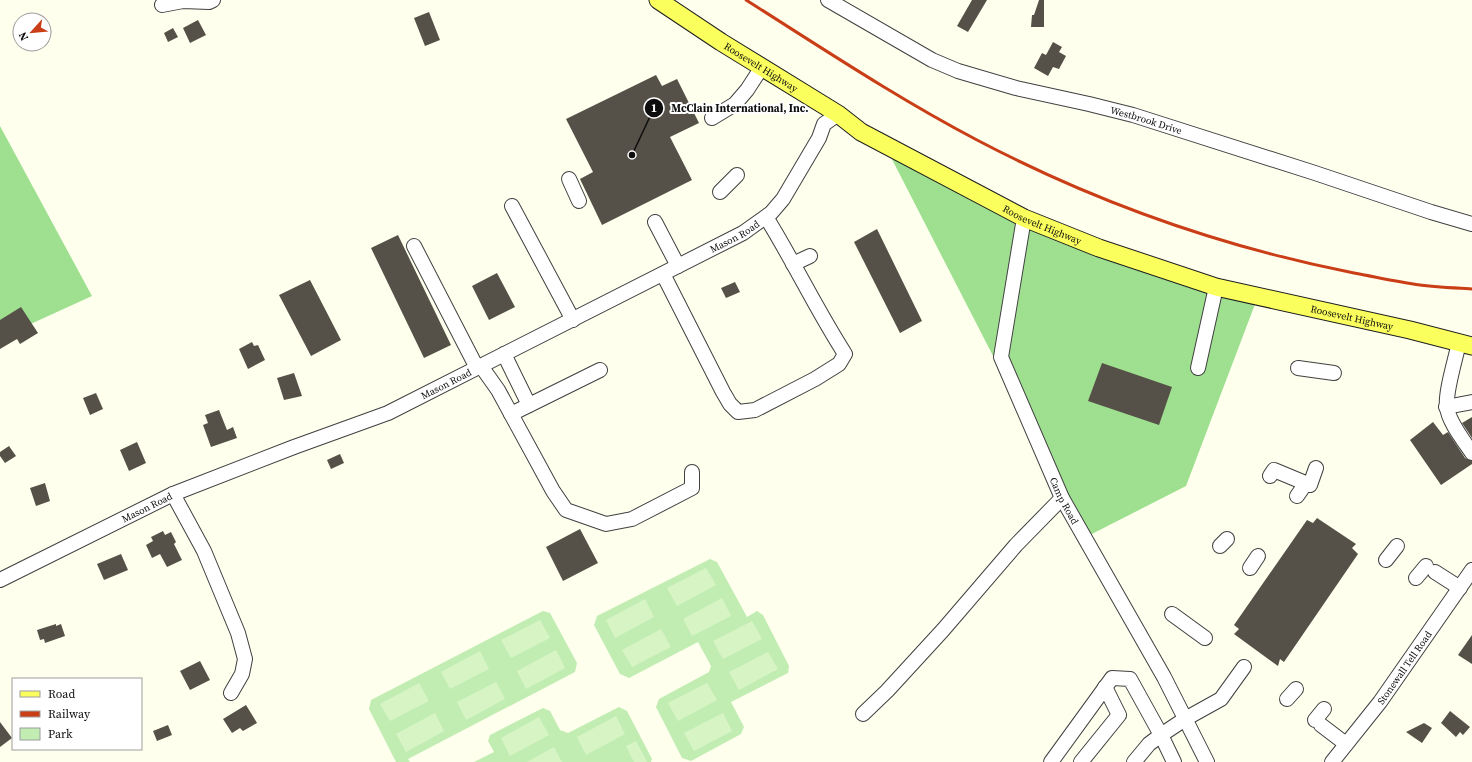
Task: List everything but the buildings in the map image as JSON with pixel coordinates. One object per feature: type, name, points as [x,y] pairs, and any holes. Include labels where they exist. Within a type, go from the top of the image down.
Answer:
[{"type":"main road","name":"Roosevelt Highway","points":[[658,0],[721,42],[838,114],[861,132],[879,143],[1024,218],[1099,248],[1216,287],[1410,330],[1466,344]]},
{"type":"street","points":[[162,5],[183,1],[209,2],[213,0]]},
{"type":"street","name":"Westbrook Drive","points":[[828,0],[932,60],[958,71],[1016,88],[1133,115],[1472,224]]},
{"type":"street","points":[[712,118],[735,104],[762,67]]},
{"type":"street","name":"Mason Road","points":[[0,580],[173,494],[294,447],[388,413],[743,233],[771,213],[782,199],[818,138],[824,124],[838,114]]},
{"type":"street","points":[[720,192],[737,176]]},
{"type":"street","points":[[569,179],[580,201]]},
{"type":"street","points":[[512,206],[573,320]]},
{"type":"street","points":[[663,274],[723,392],[730,404],[738,412],[755,410],[815,379],[839,364],[845,354],[825,324],[766,217]]},
{"type":"street","name":"Camp Road","points":[[1024,218],[1001,357],[1062,498],[1164,677],[1207,762]]},
{"type":"street","points":[[655,222],[678,266]]},
{"type":"street","points":[[414,246],[479,367],[498,390],[553,491],[566,510],[606,524],[632,519],[692,488],[692,472]]},
{"type":"street","points":[[793,264],[810,256]]},
{"type":"street","points":[[1198,368],[1216,287]]},
{"type":"street","points":[[1466,344],[1449,388],[1446,407],[1452,422],[1472,453]]},
{"type":"street","points":[[504,354],[529,405]]},
{"type":"street","points":[[1298,368],[1334,373]]},
{"type":"street","points":[[511,414],[600,370]]},
{"type":"street","points":[[1446,407],[1472,402]]},
{"type":"street","points":[[1270,476],[1274,470],[1310,485],[1316,468]]},
{"type":"street","points":[[1297,496],[1306,483]]},
{"type":"street","points":[[173,494],[204,551],[238,633],[245,659],[242,674],[231,693]]},
{"type":"street","points":[[863,714],[887,691],[943,630],[1016,545],[1062,498]]},
{"type":"street","points":[[1386,560],[1397,546]]},
{"type":"street","points":[[1416,578],[1430,569],[1460,588]]},
{"type":"street","name":"Stonewall Tell Road","points":[[1332,762],[1380,702],[1472,570]]},
{"type":"street","points":[[1172,614],[1204,633]]},
{"type":"street","points":[[1134,762],[1149,744],[1161,735],[1185,719],[1221,699],[1244,667]]},
{"type":"street","points":[[1051,762],[1112,678],[1130,679],[1174,762]]},
{"type":"street","points":[[1080,762],[1119,714],[1105,687]]},
{"type":"street","points":[[1320,718],[1346,744]]},
{"type":"green space","points":[[0,126],[92,296],[0,338]]},
{"type":"green space","points":[[879,134],[1039,222],[1226,283],[1260,291],[1186,486],[1086,537]]},
{"type":"green space","points":[[710,559],[717,562],[747,617],[757,611],[763,615],[789,666],[788,673],[731,702],[744,727],[741,734],[691,761],[682,758],[656,707],[659,699],[709,672],[711,666],[698,642],[629,678],[620,674],[594,625],[597,616]]},
{"type":"green space","points":[[706,568],[716,585],[677,606],[667,588]]},
{"type":"green space","points":[[722,598],[731,616],[692,636],[683,619]]},
{"type":"green space","points":[[645,599],[654,617],[615,638],[606,620]]},
{"type":"green space","points":[[543,611],[550,613],[577,663],[575,672],[408,759],[410,762],[396,762],[369,709],[371,700]]},
{"type":"green space","points":[[540,620],[550,638],[511,658],[501,640]]},
{"type":"green space","points":[[752,621],[762,639],[723,659],[713,641]]},
{"type":"green space","points":[[661,629],[671,647],[632,667],[622,650]]},
{"type":"green space","points":[[556,650],[565,668],[526,689],[517,671]]},
{"type":"green space","points":[[480,651],[489,669],[450,689],[441,672]]},
{"type":"green space","points":[[768,652],[778,669],[739,690],[729,672]]},
{"type":"green space","points":[[496,682],[505,699],[466,720],[457,702]]},
{"type":"green space","points":[[419,683],[429,701],[390,721],[380,704]]},
{"type":"green space","points":[[707,683],[717,700],[678,721],[668,703]]},
{"type":"green space","points":[[619,707],[627,711],[652,759],[651,762],[474,762],[494,752],[488,741],[490,735],[543,708],[550,711],[560,730],[568,733]]},
{"type":"green space","points":[[435,713],[444,731],[406,752],[396,734]]},
{"type":"green space","points":[[723,713],[732,731],[694,751],[684,733]]},
{"type":"green space","points":[[616,716],[625,734],[586,755],[577,737]]},
{"type":"green space","points":[[539,717],[549,735],[510,756],[501,738]]},
{"type":"green space","points":[[636,741],[647,762],[634,762],[626,746]]},
{"type":"green space","points":[[554,747],[562,762],[527,762]]},
{"type":"railway","points":[[746,0],[860,72],[947,124],[1022,162],[1113,202],[1208,236],[1305,262],[1412,284],[1472,289]]},
{"type":"place","name":"McClain International, Inc.","points":[[632,155]]}]
